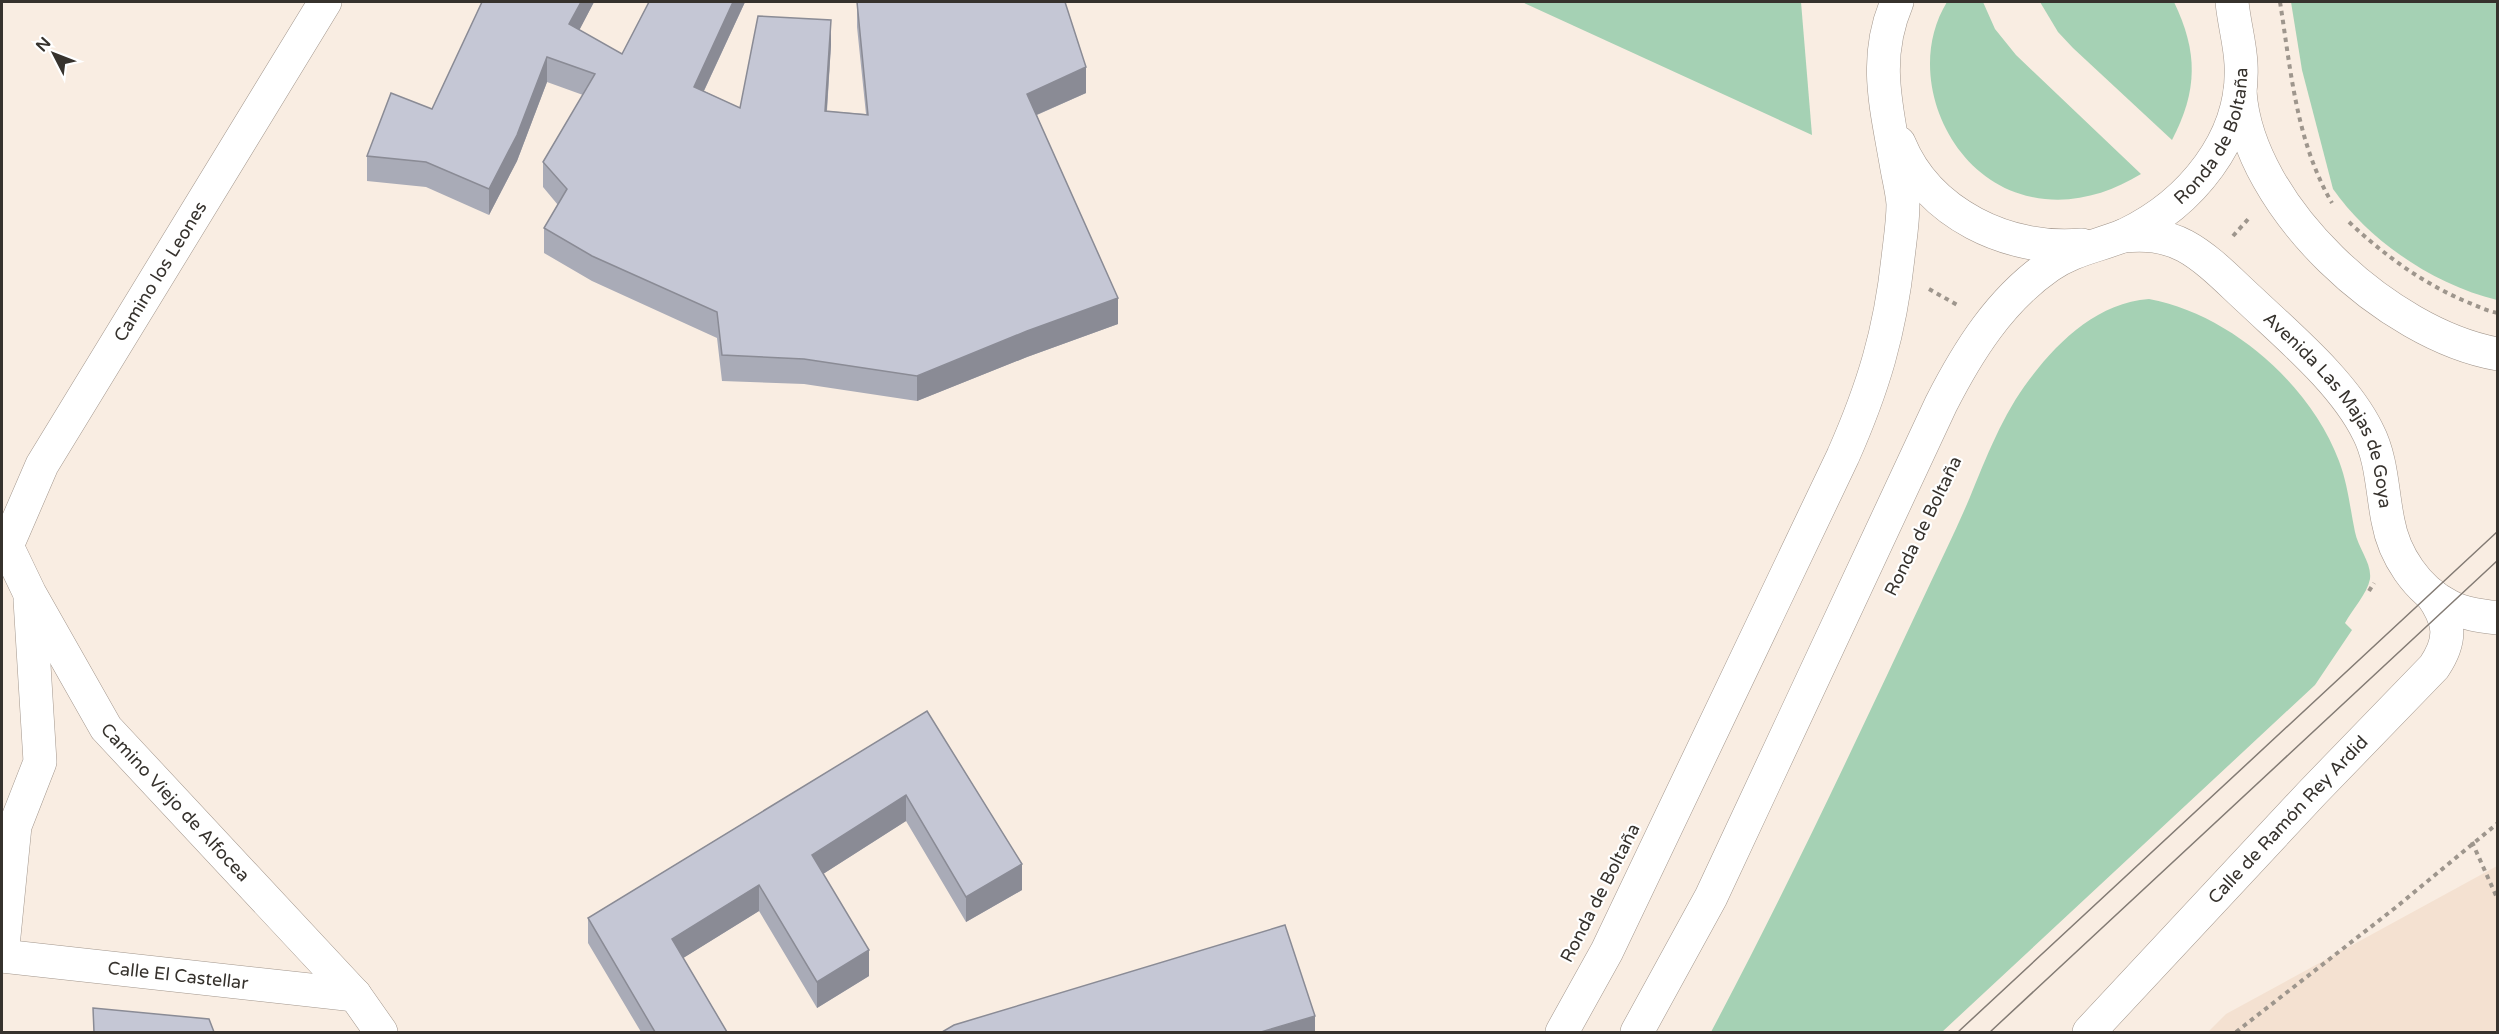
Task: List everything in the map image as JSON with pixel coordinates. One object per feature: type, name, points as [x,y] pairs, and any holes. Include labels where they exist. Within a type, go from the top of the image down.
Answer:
[{"type":"street","name":"Camino los Leones","points":[[4,544],[42,465],[326,2]]},
{"type":"street","name":"Ronda de Boltaña","points":[[1562,1032],[1612,940],[1847,446],[1873,383],[1889,322],[1895,286],[1903,202],[1888,115],[1882,61],[1887,34],[1898,2]]},
{"type":"street","name":"Ronda de Boltaña","points":[[1637,1032],[1712,897],[1941,404],[1961,365],[1986,327],[2031,281],[2068,253],[2109,239],[2154,219],[2184,195],[2213,161],[2227,139],[2240,93],[2241,57],[2231,5]]},
{"type":"street","points":[[2240,93],[2249,140],[2260,164],[2300,228],[2365,289],[2423,329],[2455,344],[2498,354]]},
{"type":"street","name":"Ronda de Boltaña","points":[[1888,115],[1902,149],[1916,172],[1932,192],[1963,217],[2009,239],[2034,245],[2062,247],[2109,239]]},
{"type":"street","name":"Avenida Las Majas de Goya","points":[[2109,239],[2150,234],[2167,238],[2184,246],[2208,263],[2308,354],[2344,397],[2368,432],[2377,457],[2388,523],[2397,552],[2404,565],[2432,594],[2449,606],[2465,612],[2498,618]]},
{"type":"street","name":"Camino Viejo de Alfocea","points":[[4,544],[106,728],[356,995],[381,1032]]},
{"type":"street","points":[[2,956],[8,820],[40,762],[30,594]]},
{"type":"street","name":"Calle de Ramón Rey Ardid","points":[[2089,1032],[2434,667],[2442,656],[2448,631],[2443,611],[2432,594]]},
{"type":"street","name":"Calle El Castellar","points":[[2,956],[356,995]]},
{"type":"path","points":[[2280,2],[2302,131],[2321,185],[2338,210]]},
{"type":"path","points":[[2208,263],[2276,189]]},
{"type":"path","points":[[2344,216],[2371,243],[2421,279],[2446,293],[2498,313]]},
{"type":"path","points":[[1895,286],[1930,289],[1964,309],[1986,327]]},
{"type":"path","points":[[2370,591],[2379,574]]},
{"type":"path","points":[[2236,1032],[2395,908],[2472,842],[2498,823]]},
{"type":"path","points":[[2472,842],[2497,899]]},
{"type":"shaded area","points":[[2497,866],[2497,1032],[2208,1032],[2226,1014]]},
{"type":"green space","points":[[1522,2],[1801,2],[1812,135]]},
{"type":"green space","points":[[1947,2],[1983,2],[1995,29],[2016,55],[2141,174],[2102,192],[2061,200],[2032,197],[2003,187],[1978,170],[1957,147],[1942,120],[1933,91],[1930,60],[1935,30]]},
{"type":"green space","points":[[2040,2],[2174,2],[2187,38],[2192,71],[2187,104],[2172,140],[2073,48],[2058,32]]},
{"type":"green space","points":[[2291,2],[2497,2],[2497,300],[2450,284],[2406,259],[2366,227],[2333,189],[2302,70]]},
{"type":"green space","points":[[2149,299],[2179,307],[2209,320],[2264,357],[2308,405],[2326,433],[2342,470],[2357,538],[2370,573],[2366,590],[2345,623],[2352,630],[2315,685],[1942,1032],[1711,1032],[1822,812],[1955,532],[2011,407],[2053,351],[2081,326],[2113,308]]},
{"type":"building","points":[[482,2],[581,2],[569,24],[622,54],[649,2],[733,2],[694,87],[740,108],[758,16],[831,20],[825,111],[868,115],[857,2],[1065,2],[1086,67],[1027,94],[1118,298],[1027,331],[917,376],[804,359],[722,355],[717,312],[592,256],[544,228],[567,189],[543,162],[595,74],[547,57],[517,135],[489,189],[426,162],[367,156],[391,93],[432,109]]},
{"type":"building","points":[[927,711],[1022,864],[966,897],[906,795],[812,855],[869,950],[817,982],[759,885],[672,939],[727,1032],[655,1032],[588,918]]},
{"type":"building","points":[[1285,925],[1315,1016],[1261,1032],[942,1032],[954,1025]]},
{"type":"building","points":[[93,1008],[209,1019],[214,1032],[94,1032]]},
{"type":"tram line","points":[[1958,1032],[2498,531]]},
{"type":"tram line","points":[[1990,1032],[2498,560]]}]
